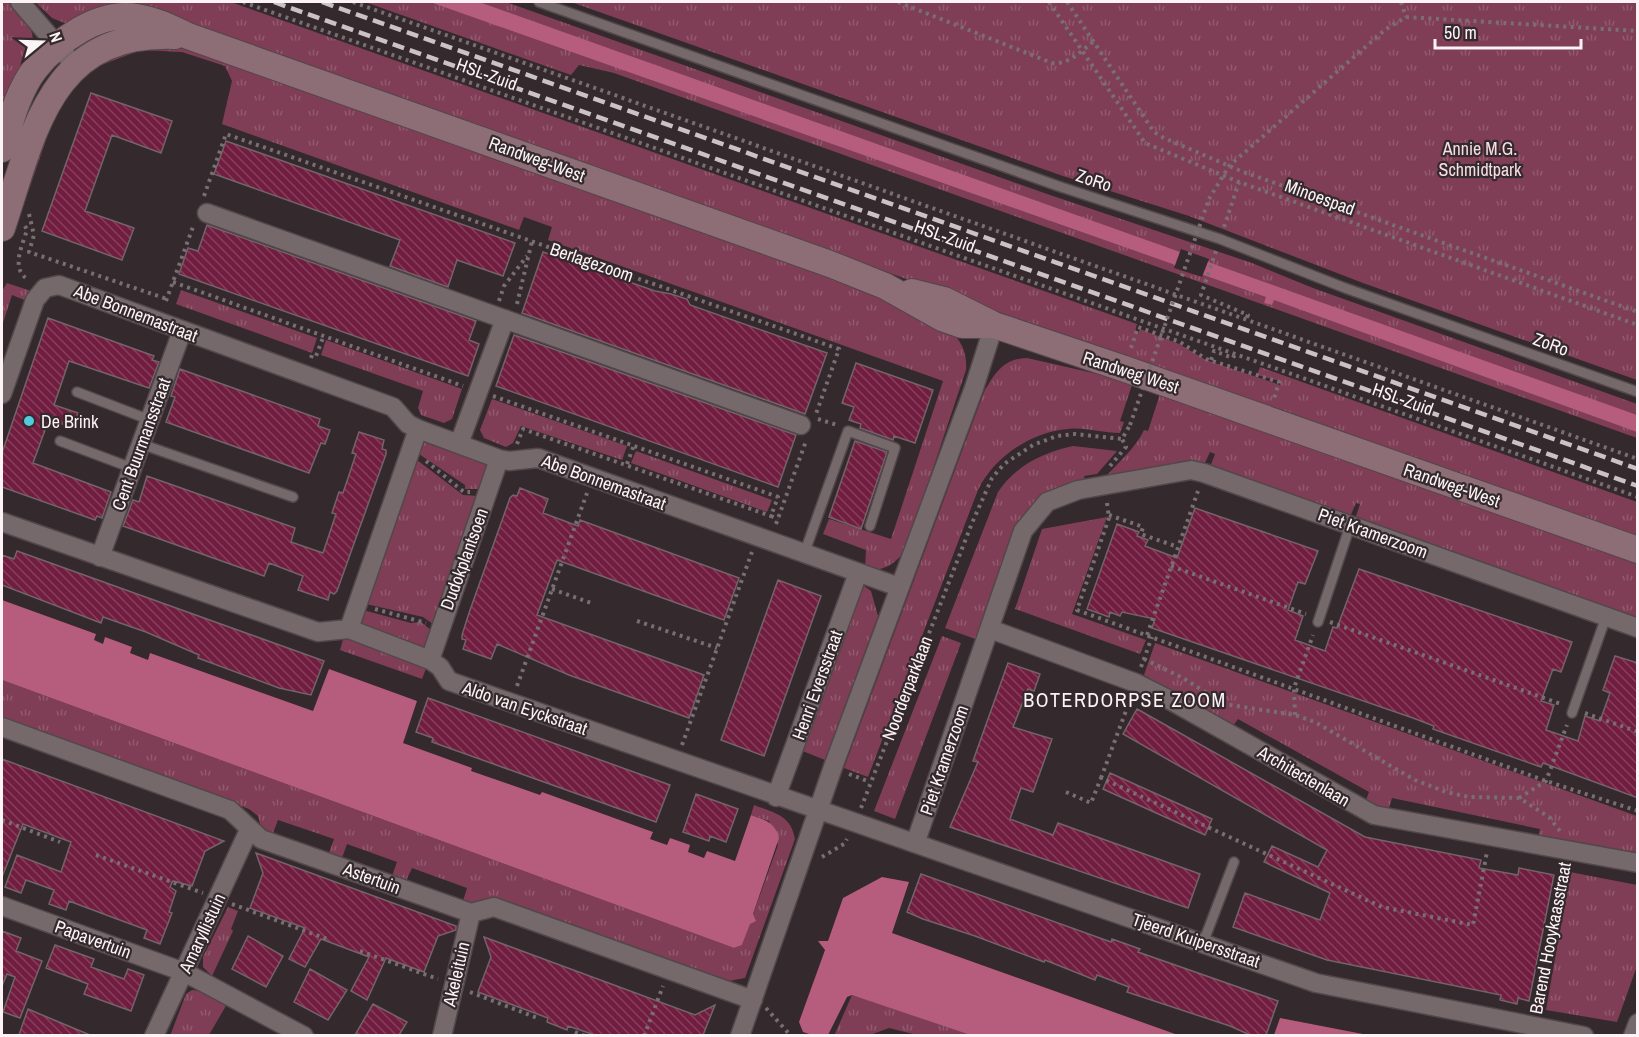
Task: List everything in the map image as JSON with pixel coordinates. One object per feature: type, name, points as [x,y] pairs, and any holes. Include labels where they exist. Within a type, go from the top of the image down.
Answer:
[{"type":"main road","name":"Randweg-West","points":[[2,149],[17,103],[35,70],[76,32],[115,17],[134,16],[162,23],[188,36],[808,256],[885,286]]},
{"type":"main road","name":"Randweg-West","points":[[6,216],[39,118],[52,94],[75,66],[97,52],[129,39],[151,35],[188,36]]},
{"type":"main road","name":"Randweg West","points":[[885,286],[944,300],[970,310],[994,325],[1267,419]]},
{"type":"main road","name":"Randweg-West","points":[[1267,419],[1638,550]]},
{"type":"street","points":[[20,2],[57,48],[75,66]]},
{"type":"street","points":[[203,211],[501,312],[808,428]]},
{"type":"street","name":"Abe Bonnemastraat","points":[[45,288],[59,285],[393,406],[408,424],[418,429],[504,460],[538,458],[899,587]]},
{"type":"street","points":[[2,394],[35,300],[45,288]]},
{"type":"street","points":[[459,444],[501,312]]},
{"type":"street","points":[[740,1035],[763,1002],[818,810],[974,388],[994,325]]},
{"type":"street","name":"Cent Buurmansstraat","points":[[100,557],[182,331]]},
{"type":"street","points":[[349,629],[418,429]]},
{"type":"street","name":"Dudokplantsoen","points":[[430,660],[488,493],[504,460]]},
{"type":"street","name":"Piet Kramerzoom","points":[[916,841],[1023,531],[1047,502],[1104,479],[1191,470],[1204,473],[1638,628]]},
{"type":"street","name":"Aldo van Eyckstraat","points":[[2,522],[318,632],[349,629],[430,660],[440,667],[449,681],[818,810]]},
{"type":"street","name":"Henri Eversstraat","points":[[776,796],[858,573]]},
{"type":"street","name":"Architectenlaan","points":[[990,629],[1136,683],[1374,815],[1638,863]]},
{"type":"street","name":"Astertuin","points":[[2,727],[230,810],[243,819],[249,830],[261,839],[471,913],[494,907],[669,972],[763,1002]]},
{"type":"street","name":"Tjeerd Kuipersstraat","points":[[818,810],[916,841],[1316,982],[1584,1035]]},
{"type":"street","name":"Amaryllistuin","points":[[154,1035],[249,830]]},
{"type":"street","name":"Papavertuin","points":[[2,906],[184,972],[304,1035]]},
{"type":"street","name":"Akeleituin","points":[[442,1035],[471,913]]},
{"type":"street","points":[[1633,1035],[1638,1023]]},
{"type":"lane","name":"ZoRo","points":[[539,2],[1058,186],[1220,239],[1337,285],[1638,392]]},
{"type":"lane","points":[[76,392],[150,420]]},
{"type":"lane","points":[[804,554],[848,431],[895,448],[870,526]]},
{"type":"lane","points":[[60,441],[132,468]]},
{"type":"lane","points":[[141,444],[293,497]]},
{"type":"lane","points":[[1319,620],[1350,526]]},
{"type":"lane","points":[[1572,711],[1606,616]]},
{"type":"lane","points":[[1203,943],[1234,862]]},
{"type":"path","name":"HSL-Zuid","points":[[243,2],[1638,497]]},
{"type":"path","name":"HSL-Zuid","points":[[353,2],[1638,459]]},
{"type":"path","points":[[898,2],[1052,63],[1061,64],[1094,41]]},
{"type":"path","name":"Minoespad","points":[[1049,2],[1145,143],[1239,183],[1638,325]]},
{"type":"path","points":[[1067,2],[1154,132],[1229,166],[1638,312]]},
{"type":"path","points":[[1401,2],[1406,17]]},
{"type":"path","points":[[1638,31],[1406,17],[1386,29],[1229,166],[1209,198],[1130,425],[1122,439],[1126,447],[1104,479],[1109,515],[1077,610],[1546,782],[1638,811]]},
{"type":"path","name":"Berlagezoom","points":[[159,322],[203,211],[226,134],[839,349],[808,428],[778,519],[764,540],[717,648],[676,761]]},
{"type":"path","points":[[1225,224],[1239,183]]},
{"type":"path","points":[[6,216],[28,213],[34,235],[29,252],[167,299]]},
{"type":"path","points":[[6,216],[23,221],[27,230],[17,262],[20,272],[25,278],[45,288]]},
{"type":"path","points":[[521,293],[532,241]]},
{"type":"path","points":[[501,312],[504,286],[527,256]]},
{"type":"path","points":[[1215,256],[1201,296],[1248,315],[1246,319]]},
{"type":"path","points":[[1125,369],[1138,327],[1179,342],[1210,360],[1279,382],[1267,419]]},
{"type":"path","points":[[316,356],[324,335]]},
{"type":"path","points":[[1210,360],[1214,351],[1233,358],[1235,354]]},
{"type":"path","points":[[808,428],[848,431]]},
{"type":"path","points":[[504,460],[523,429],[778,519]]},
{"type":"path","name":"Noorderparklaan","points":[[816,860],[844,844],[855,822],[972,523],[992,478],[1004,464],[1049,438],[1075,434],[1122,439]]},
{"type":"path","points":[[628,462],[634,445]]},
{"type":"path","points":[[411,449],[464,492],[488,493]]},
{"type":"path","points":[[1147,635],[1204,473]]},
{"type":"path","points":[[511,703],[592,478]]},
{"type":"path","points":[[771,516],[776,501]]},
{"type":"path","points":[[1109,515],[1143,527],[1141,534],[1178,547]]},
{"type":"path","points":[[1171,566],[1572,711],[1638,732]]},
{"type":"path","points":[[552,589],[594,604]]},
{"type":"path","points":[[356,605],[422,620],[438,633]]},
{"type":"path","points":[[1295,714],[1294,688],[1319,620]]},
{"type":"path","points":[[637,621],[717,648]]},
{"type":"path","points":[[1152,637],[1145,658],[1183,678],[1224,704],[1295,714],[1349,740],[1415,780],[1446,792],[1469,797],[1519,798],[1549,817],[1559,828],[1565,849]]},
{"type":"path","points":[[1066,792],[1091,803],[1136,683]]},
{"type":"path","points":[[1519,798],[1546,782],[1572,711]]},
{"type":"path","points":[[1101,778],[1382,907],[1473,925],[1490,837]]},
{"type":"path","points":[[2,820],[60,842]]},
{"type":"path","name":"Barend Hooykaasstraat","points":[[1533,1026],[1565,849]]},
{"type":"path","points":[[644,1035],[669,972]]},
{"type":"path","points":[[762,1016],[763,1002]]},
{"type":"path","points":[[763,1002],[791,1035]]},
{"type":"path","points":[[575,1032],[585,1035]]},
{"type":"green space","points":[[2,2],[8,2],[24,18],[31,30],[33,41],[29,70],[2,141]]},
{"type":"green space","points":[[35,2],[231,2],[1137,324],[1135,332],[1138,334],[1140,329],[1179,344],[1206,360],[1280,385],[1280,381],[1257,375],[1260,367],[1637,502],[1637,539],[173,18],[67,24],[52,18]]},
{"type":"green space","points":[[365,2],[506,2],[1050,195],[1252,263],[1313,288],[1637,404],[1637,438],[614,73],[579,65],[571,75]]},
{"type":"green space","name":"Annie M.G. Schmidtpark","points":[[571,2],[1637,2],[1637,380],[1363,283],[1189,216],[1063,176]]},
{"type":"green space","points":[[147,45],[168,45],[234,62],[803,264],[905,305],[942,326],[961,343],[966,370],[906,549],[888,566],[877,570],[865,569],[866,550],[823,534],[829,519],[891,539],[943,381],[548,240],[552,227],[524,217],[519,230],[222,124],[232,81],[225,66],[182,52],[141,50],[96,67],[73,87],[54,117],[24,204],[20,203],[48,126],[60,103],[75,83],[94,66],[117,53]]},
{"type":"green space","points":[[7,283],[31,291],[27,301],[12,295],[2,326],[2,291]]},
{"type":"green space","points":[[181,290],[317,338],[312,353],[176,304]]},
{"type":"green space","points":[[326,340],[462,389],[452,419],[444,423],[421,415],[418,408],[423,391],[321,355]]},
{"type":"green space","points":[[1027,358],[1133,382],[1120,421],[1124,422],[1120,433],[1074,429],[1054,431],[1015,448],[994,467],[978,490],[868,777],[844,768],[984,392],[996,373],[1006,364]]},
{"type":"green space","points":[[1161,391],[1637,561],[1637,619],[1355,519],[1360,504],[1356,503],[1350,517],[1210,467],[1215,454],[1210,452],[1204,465],[1105,478],[1132,449],[1144,430],[1148,431]]},
{"type":"green space","points":[[492,399],[627,446],[622,460],[521,426],[513,443],[506,447],[484,438],[480,430]]},
{"type":"green space","points":[[423,442],[489,465],[480,489],[465,489],[465,485],[419,454]]},
{"type":"green space","points":[[1073,446],[1117,451],[1097,474],[1084,476],[1085,482],[1048,493],[1037,500],[1028,511],[1010,545],[978,640],[945,628],[998,492],[1013,475],[1030,462],[1050,452]]},
{"type":"green space","points":[[636,451],[772,500],[767,512],[631,463]]},
{"type":"green space","points":[[417,460],[463,495],[478,496],[433,624],[423,617],[366,604]]},
{"type":"green space","points":[[1107,517],[1072,614],[1146,640],[1140,654],[1015,609],[1042,529]]},
{"type":"green space","points":[[860,583],[871,591],[878,616],[825,760],[800,750]]},
{"type":"green space","points":[[363,610],[411,623],[421,622],[431,630],[425,647],[358,623]]},
{"type":"green space","points":[[344,636],[427,666],[422,679],[340,650]]},
{"type":"green space","points":[[942,636],[961,643],[895,819],[874,811]]},
{"type":"green space","points":[[1155,643],[1637,816],[1637,855],[1538,837],[1540,829],[1392,798],[1389,808],[1376,806],[1366,800],[1369,792],[1238,719],[1233,726],[1144,675]]},
{"type":"green space","points":[[2,680],[734,948],[742,945],[778,845],[769,821],[751,815],[754,805],[786,820],[795,839],[745,978],[729,981],[728,984],[494,898],[477,903],[463,901],[467,888],[412,868],[406,881],[392,876],[397,862],[347,844],[342,858],[329,853],[334,839],[278,820],[273,833],[261,827],[258,816],[249,809],[2,718]]},
{"type":"green space","points":[[1570,872],[1637,885],[1637,966],[1617,1022],[1546,1010]]},
{"type":"green space","points":[[228,907],[238,911],[231,929],[233,931],[212,976],[203,967],[203,957]]},
{"type":"green space","points":[[192,990],[200,991],[227,1004],[209,1035],[170,1036],[186,994]]},
{"type":"green space","points":[[852,995],[970,1035],[917,1035],[889,1028],[870,1035],[834,1036]]},
{"type":"shaded area","points":[[430,2],[479,2],[1637,415],[1637,432],[1274,300],[1272,305],[1264,303],[1266,297]]},
{"type":"shaded area","points":[[2,600],[96,634],[94,640],[103,644],[105,637],[132,647],[130,653],[148,660],[150,653],[313,711],[329,669],[417,701],[403,743],[472,768],[471,771],[540,795],[542,792],[653,832],[650,839],[667,845],[670,838],[690,845],[688,852],[704,858],[707,851],[735,861],[751,815],[765,820],[775,828],[779,838],[753,914],[756,921],[750,924],[742,945],[734,948],[2,680]]},
{"type":"shaded area","points":[[882,877],[909,882],[892,933],[1178,1035],[970,1035],[852,995],[847,997],[828,1035],[812,1035],[803,1032],[799,1022],[825,950],[818,941],[828,941],[843,898]]},
{"type":"shaded area","points":[[1280,1018],[1368,1035],[1274,1035]]},
{"type":"pier","points":[[1181,249],[1209,259],[1202,277],[1174,268]]},
{"type":"building","points":[[91,93],[172,121],[161,153],[112,135],[85,211],[134,228],[122,260],[42,231]]},
{"type":"building","points":[[226,141],[515,243],[503,276],[457,260],[448,287],[390,266],[400,240],[214,174]]},
{"type":"building","points":[[207,225],[476,321],[469,340],[479,344],[468,376],[179,274],[188,248],[198,251]]},
{"type":"building","points":[[543,252],[655,291],[687,299],[690,305],[827,353],[805,414],[522,313]]},
{"type":"building","name":"De Brink","points":[[48,318],[154,356],[152,360],[159,362],[149,388],[69,361],[54,405],[78,413],[73,428],[49,419],[33,463],[111,492],[102,518],[97,516],[95,520],[2,487],[2,453]]},
{"type":"building","points":[[514,335],[796,435],[778,487],[496,386]]},
{"type":"building","points":[[856,363],[933,390],[915,443],[894,436],[893,440],[860,428],[861,424],[849,420],[854,407],[842,403]]},
{"type":"building","points":[[180,369],[320,419],[318,426],[330,430],[325,444],[321,443],[309,473],[166,422],[175,397],[171,396]]},
{"type":"building","points":[[359,432],[384,440],[382,449],[386,450],[386,454],[337,591],[334,594],[330,592],[328,600],[298,590],[303,576],[269,563],[264,576],[123,526],[133,500],[139,502],[147,476],[295,528],[291,542],[323,553],[336,514],[332,513],[339,492],[343,493],[356,454],[352,453]]},
{"type":"building","points":[[855,441],[887,452],[861,529],[829,517]]},
{"type":"building","points":[[520,488],[548,499],[543,513],[578,526],[580,520],[739,578],[724,620],[557,560],[537,615],[704,675],[689,718],[569,675],[497,644],[491,659],[463,649],[466,640],[462,639],[462,635],[469,613],[510,498],[513,495],[517,496]]},
{"type":"building","points":[[1195,508],[1318,551],[1305,584],[1298,582],[1288,610],[1303,616],[1295,640],[1325,651],[1333,627],[1337,628],[1359,569],[1572,642],[1561,672],[1553,669],[1541,701],[1554,705],[1546,730],[1578,741],[1585,716],[1600,721],[1610,693],[1603,690],[1615,656],[1638,663],[1638,798],[1543,763],[1541,767],[1433,729],[1434,726],[1413,718],[1152,628],[1155,619],[1122,612],[1120,616],[1110,612],[1109,617],[1087,609],[1117,524],[1139,532],[1137,536],[1148,540],[1145,546],[1177,558]]},
{"type":"building","points":[[17,551],[324,661],[311,695],[279,688],[198,658],[199,655],[146,632],[103,617],[101,623],[2,585],[2,555],[14,559]]},
{"type":"building","points":[[778,580],[821,596],[764,756],[721,740]]},
{"type":"building","points":[[1008,663],[1040,674],[1034,691],[1028,689],[1013,727],[1052,739],[1033,792],[1021,788],[1010,819],[1053,835],[1058,823],[1200,874],[1188,908],[950,827],[978,762],[973,761]]},
{"type":"building","points":[[428,698],[670,785],[656,822],[432,742],[433,738],[416,732]]},
{"type":"building","points":[[1137,709],[1365,837],[1481,860],[1479,868],[1518,875],[1519,868],[1554,875],[1529,1001],[1518,998],[1517,1004],[1500,1000],[1501,995],[1327,960],[1233,927],[1245,893],[1320,920],[1330,893],[1264,862],[1272,846],[1318,867],[1327,850],[1123,734]]},
{"type":"building","points":[[2,759],[224,841],[205,851],[192,886],[173,881],[170,887],[176,891],[169,912],[172,913],[160,944],[144,938],[147,930],[69,901],[66,910],[49,904],[54,890],[26,880],[21,893],[5,887],[17,855],[61,872],[71,842],[23,824],[2,877]]},
{"type":"building","points":[[1110,773],[1212,819],[1205,835],[1103,789]]},
{"type":"building","points":[[696,794],[738,809],[726,842],[710,836],[709,841],[683,832]]},
{"type":"building","points":[[256,853],[456,926],[456,930],[438,936],[424,972],[386,958],[367,1000],[351,991],[369,957],[321,939],[305,967],[289,959],[305,928],[250,908],[263,873]]},
{"type":"building","points":[[921,874],[1111,942],[1112,939],[1140,949],[1138,952],[1278,1001],[1266,1035],[1250,1035],[1230,1026],[1127,992],[1129,987],[1097,975],[1095,980],[1045,960],[1044,962],[907,912]]},
{"type":"building","points":[[2,931],[21,938],[16,951],[42,961],[20,1018],[3,1012],[15,977],[7,974],[2,986]]},
{"type":"building","points":[[248,936],[283,956],[266,987],[232,969]]},
{"type":"building","points":[[484,937],[695,1015],[715,1005],[703,1035],[595,1035],[568,1026],[567,1030],[547,1022],[548,1018],[478,992],[491,957]]},
{"type":"building","points":[[55,945],[94,959],[91,967],[124,979],[128,969],[144,975],[131,1011],[84,994],[88,984],[46,968]]},
{"type":"building","points":[[310,969],[347,990],[328,1020],[294,1002]]},
{"type":"building","points":[[373,1004],[407,1022],[399,1035],[355,1035]]},
{"type":"building","points":[[28,1009],[54,1020],[90,1035],[19,1035]]},
{"type":"railway","points":[[274,2],[1638,486]]},
{"type":"railway","points":[[322,2],[1638,469]]},
{"type":"place","name":"De Brink","points":[[29,421]]},
{"type":"district","name":"BOTERDORPSE ZOOM","points":[[1125,699]]}]
